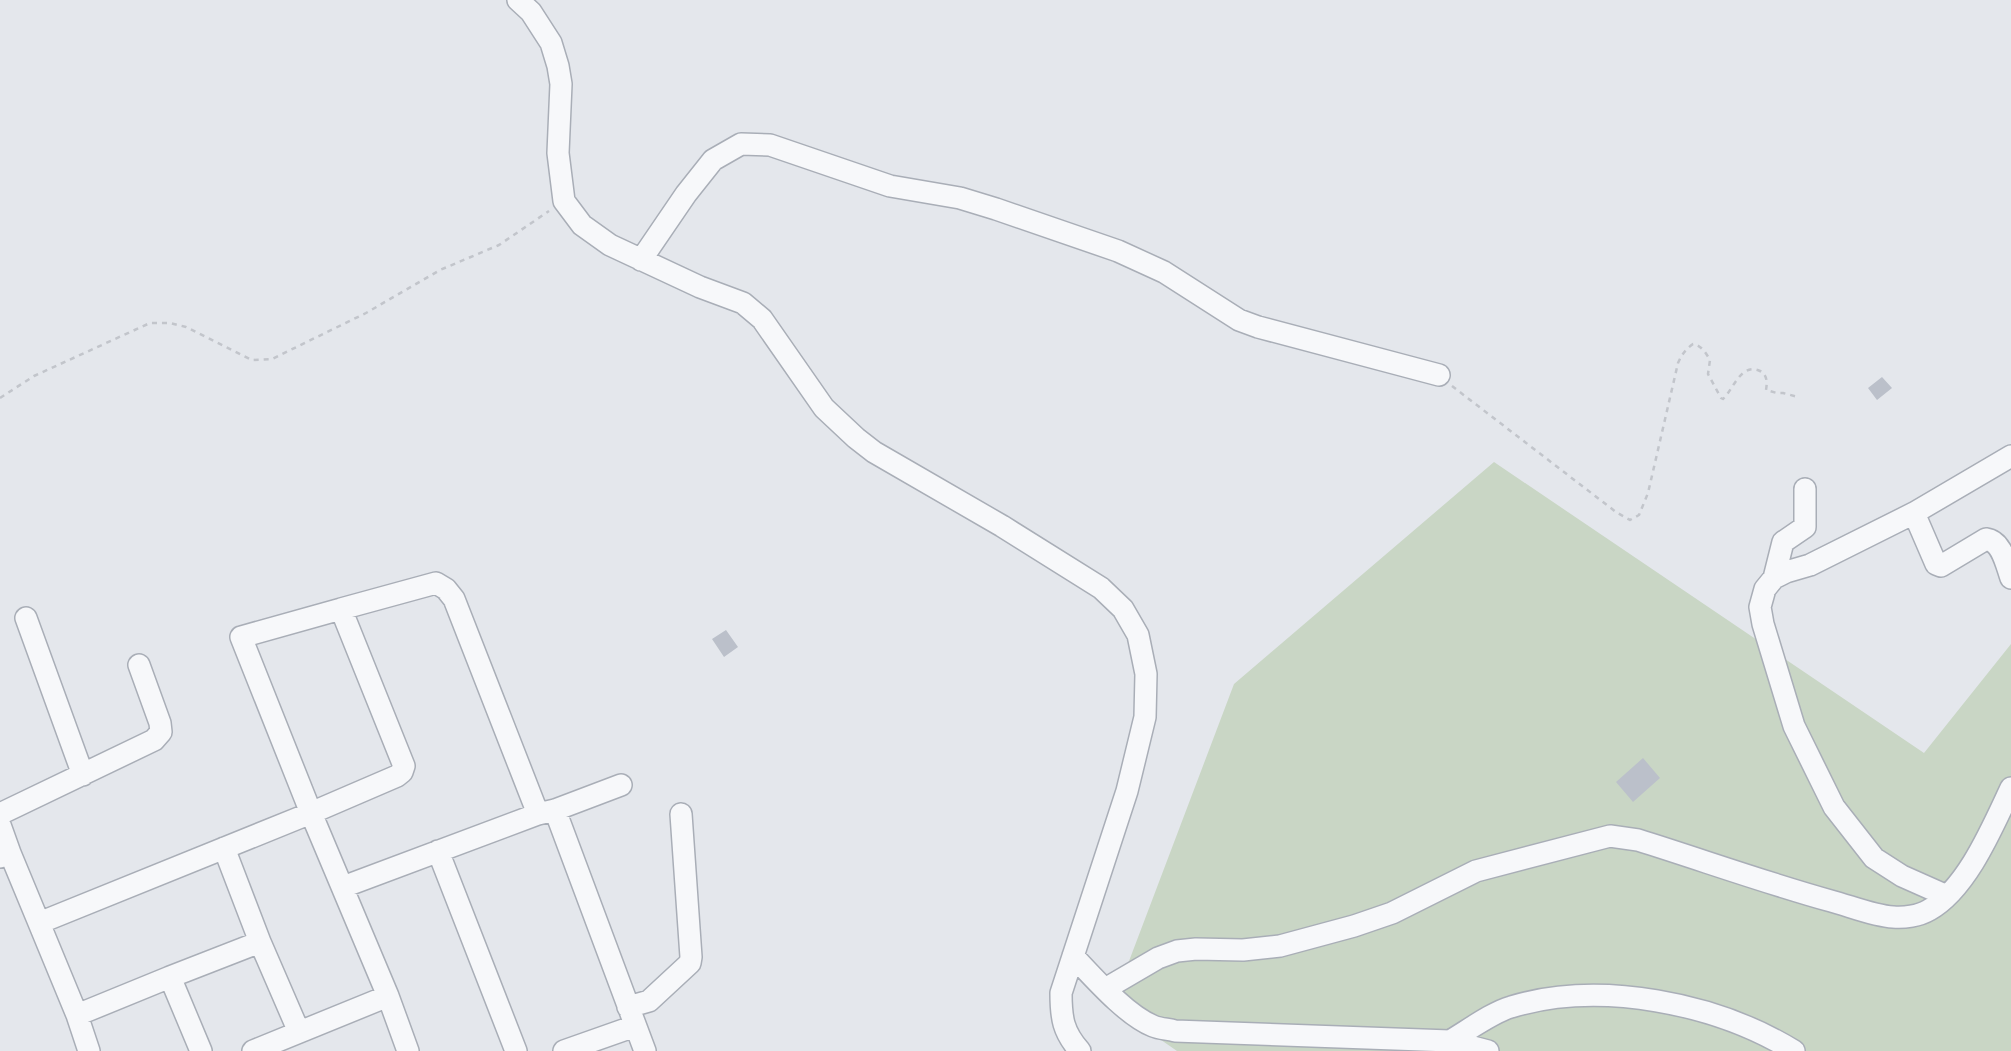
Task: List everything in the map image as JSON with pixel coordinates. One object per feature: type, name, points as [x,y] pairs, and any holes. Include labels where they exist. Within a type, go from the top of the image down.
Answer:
[{"type":"street","points":[[529,4],[551,43],[558,66],[561,84],[558,153],[564,201],[582,225],[610,246],[700,287],[743,303],[762,319],[824,408],[856,438],[874,452],[1002,526],[1101,588],[1123,609],[1138,635],[1146,674],[1145,717],[1127,791],[1061,993],[1061,1013],[1067,1036],[1080,1051]]},
{"type":"street","points":[[641,260],[713,160],[741,144],[771,145],[890,186],[960,198],[984,205],[1118,251],[1164,272],[1239,320],[1258,327],[1439,375]]},
{"type":"street","points":[[1947,896],[1902,876],[1874,858],[1834,807],[1794,726],[1760,607],[1765,589],[1774,579],[1786,572],[1810,565],[1914,513],[2011,456]]},
{"type":"street","points":[[1774,579],[1783,542],[1805,527],[1805,489]]},
{"type":"street","points":[[1914,513],[1936,564],[1941,566],[1986,540],[1993,540],[1999,546],[2011,578]]},
{"type":"street","points":[[408,1051],[241,636],[436,583],[446,589],[454,599],[645,1051]]},
{"type":"street","points":[[39,923],[311,813],[402,772],[404,766],[341,609]]},
{"type":"street","points":[[26,618],[83,775]]},
{"type":"street","points":[[0,814],[154,740],[160,732],[160,723],[139,665]]},
{"type":"street","points":[[342,887],[621,785]]},
{"type":"street","points":[[1105,989],[1158,958],[1177,951],[1243,950],[1280,946],[1392,913],[1476,871],[1610,836],[1638,840],[1813,896],[1891,917],[1910,916],[1928,911],[1947,896],[1963,878],[2011,788]]},
{"type":"street","points":[[564,1051],[631,1017],[690,963],[681,814]]},
{"type":"street","points":[[0,825],[5,855],[39,923],[89,1051]]},
{"type":"street","points":[[224,848],[260,942],[299,1032]]},
{"type":"street","points":[[438,851],[516,1051]]},
{"type":"street","points":[[77,1015],[260,942]]},
{"type":"street","points":[[1073,956],[1105,989],[1141,1020],[1155,1027],[1175,1031],[1450,1041],[1488,1051]]},
{"type":"street","points":[[170,977],[201,1051]]},
{"type":"street","points":[[1450,1041],[1508,1007],[1549,997],[1600,995],[1691,1007],[1753,1030],[1794,1051]]},
{"type":"street","points":[[253,1051],[388,996]]},
{"type":"path","points":[[0,398],[34,376],[149,323],[170,323],[186,327],[252,360],[272,359],[366,313],[440,270],[499,245],[564,201]]},
{"type":"path","points":[[1439,375],[1630,520],[1639,515],[1648,493],[1678,363],[1688,347],[1698,345],[1707,355],[1710,360],[1708,374],[1723,399],[1737,378],[1751,370],[1764,374],[1767,380],[1766,390],[1798,397]]},
{"type":"green space","points":[[1494,462],[1924,753],[2011,644],[2011,1051],[1177,1051],[1112,1006],[1234,684]]},
{"type":"building","points":[[1882,377],[1892,388],[1877,400],[1868,388]]},
{"type":"building","points":[[726,630],[738,647],[724,657],[712,639]]},
{"type":"building","points":[[1643,758],[1660,778],[1633,802],[1616,782]]}]
